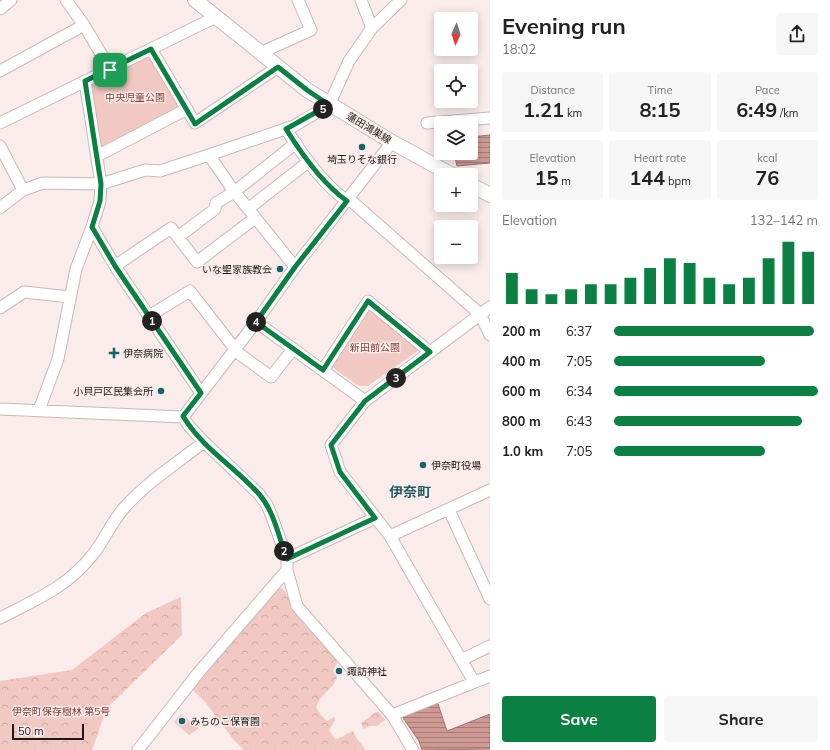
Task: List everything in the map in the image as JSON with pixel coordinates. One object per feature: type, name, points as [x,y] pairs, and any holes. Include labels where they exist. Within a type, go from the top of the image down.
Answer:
[{"type":"main road","name":"蓮田鴻巣線","points":[[195,0],[307,90],[329,105],[439,168]]},
{"type":"main road","points":[[478,189],[490,195]]},
{"type":"street","points":[[0,9],[11,0]]},
{"type":"street","points":[[66,0],[84,24],[110,70]]},
{"type":"street","points":[[260,53],[311,30],[298,0]]},
{"type":"street","points":[[361,0],[372,28]]},
{"type":"street","points":[[0,208],[23,190],[43,183],[101,184],[145,170],[160,170],[286,129],[329,105],[349,61],[372,28],[399,1]]},
{"type":"street","points":[[0,123],[110,70],[216,16]]},
{"type":"street","points":[[0,71],[84,24]]},
{"type":"street","points":[[151,49],[195,124],[278,67]]},
{"type":"street","points":[[39,410],[58,360],[76,269],[100,201],[101,184],[85,81]]},
{"type":"street","points":[[97,156],[187,110]]},
{"type":"street","points":[[427,122],[490,118]]},
{"type":"street","points":[[286,129],[308,162],[340,196],[348,200],[480,314],[490,336]]},
{"type":"street","points":[[183,416],[235,350],[295,267],[392,142]]},
{"type":"street","points":[[178,237],[215,209],[216,203],[234,192],[296,143]]},
{"type":"street","points":[[0,146],[23,190]]},
{"type":"street","points":[[209,155],[234,192],[295,267]]},
{"type":"street","points":[[248,209],[308,162]]},
{"type":"street","points":[[115,266],[171,228],[197,262],[255,218]]},
{"type":"street","points":[[92,227],[115,266],[201,393]]},
{"type":"street","points":[[149,316],[190,290],[235,350],[271,377],[293,349]]},
{"type":"street","points":[[0,308],[24,292],[70,297]]},
{"type":"street","points":[[323,370],[368,301],[430,352]]},
{"type":"street","points":[[474,682],[390,536],[340,472],[331,445],[365,401],[490,307]]},
{"type":"street","points":[[256,322],[365,401]]},
{"type":"street","points":[[0,409],[183,416]]},
{"type":"street","points":[[183,416],[189,426],[204,442],[259,494],[267,505],[287,564],[297,606],[392,715],[413,750]]},
{"type":"street","points":[[0,618],[52,592],[76,574],[95,553],[124,508],[149,484],[204,442]]},
{"type":"street","points":[[390,536],[490,490]]},
{"type":"street","points":[[449,510],[490,599]]},
{"type":"street","points":[[138,750],[287,564],[375,518]]},
{"type":"street","points":[[461,660],[490,646]]},
{"type":"street","points":[[392,715],[490,676]]},
{"type":"green space","name":"中央児童公園","points":[[150,55],[182,110],[100,150],[90,84]]},
{"type":"green space","name":"新田前公園","points":[[367,307],[418,347],[419,350],[368,386],[359,386],[330,366]]},
{"type":"green space","points":[[277,588],[281,588],[285,591],[305,626],[334,653],[337,663],[333,671],[337,677],[333,685],[320,699],[316,707],[327,721],[334,717],[335,720],[329,730],[335,739],[353,731],[365,750],[244,750],[233,739],[206,703],[194,691],[193,689]]},
{"type":"green space","name":"伊奈町保存樹林 第5号","points":[[181,597],[182,635],[107,708],[92,750],[0,750],[0,681],[72,670],[146,613]]},
{"type":"green space","points":[[376,712],[379,712],[385,720],[377,726],[369,726],[364,729],[361,723]]},
{"type":"green space","points":[[181,714],[199,728],[189,735],[174,722]]},
{"type":"shaded area","points":[[490,135],[490,163],[457,166],[456,160],[478,160],[478,136]]},
{"type":"shaded area","points":[[437,701],[447,731],[490,714],[490,749],[422,750],[419,741],[401,715]]},
{"type":"place","name":"埼玉りそな銀行","points":[[362,147]]},
{"type":"place","name":"いな聖家族教会","points":[[280,269]]},
{"type":"place","name":"伊奈病院","points":[[114,353]]},
{"type":"place","name":"小貝戸区民集会所","points":[[161,391]]},
{"type":"place","name":"伊奈町役場","points":[[423,465]]},
{"type":"place","name":"諏訪神社","points":[[339,671]]},
{"type":"place","name":"みちのこ保育園","points":[[182,721]]},
{"type":"district","name":"伊奈町","points":[[410,492]]},
{"type":"route","points":[[151,49],[195,124],[278,67],[329,105],[294,126],[286,129],[308,162],[340,196],[347,201],[295,267],[256,322],[323,370],[368,301],[430,352],[365,401],[331,445],[340,472],[375,518],[287,559],[267,505],[259,494],[204,442],[189,426],[183,416],[201,393],[115,266],[92,227],[100,201],[101,184],[85,81],[110,70],[151,49]]}]
